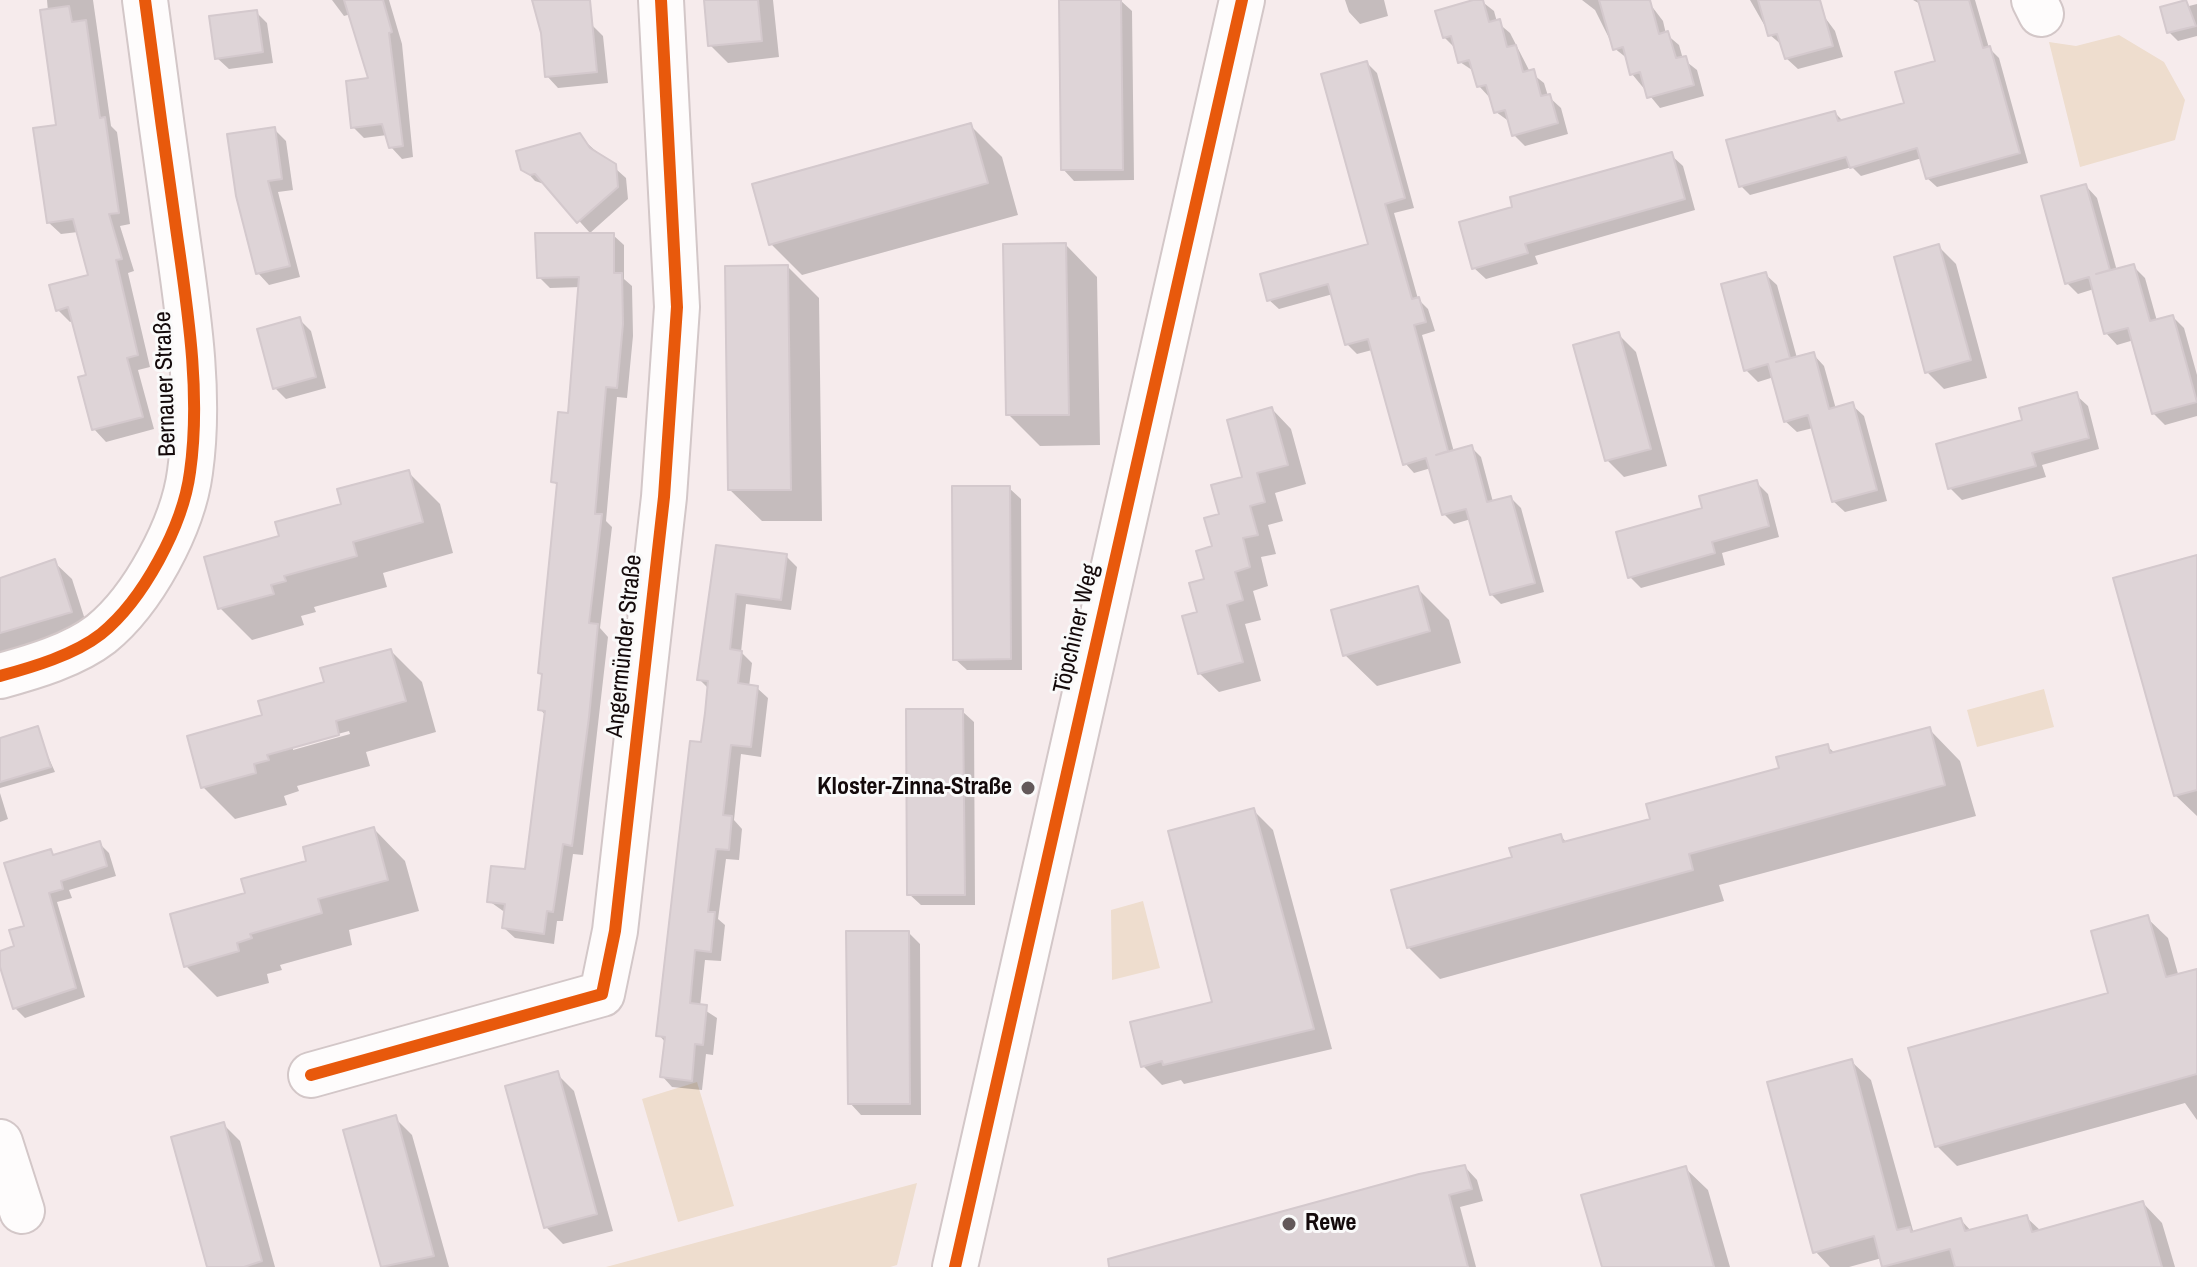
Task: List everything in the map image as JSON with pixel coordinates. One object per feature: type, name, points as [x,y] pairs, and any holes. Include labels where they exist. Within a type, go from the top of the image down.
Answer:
[{"type":"street","name":"Bernauer Straße","points":[[0,676],[66,653],[98,637],[115,622],[136,598],[158,561],[190,475],[192,389],[185,294],[145,0]]},
{"type":"street","name":"Angermünder Straße","points":[[311,1075],[602,994],[615,931],[672,405],[677,307],[661,0]]},
{"type":"street","name":"Töpchiner Weg","points":[[955,1267],[1242,0]]},
{"type":"street","points":[[0,1142],[22,1211]]},
{"type":"shaded area","points":[[2119,35],[2164,62],[2185,100],[2175,140],[2080,167],[2049,42],[2076,46]]},
{"type":"shaded area","points":[[2044,689],[2054,727],[1977,747],[1967,710]]},
{"type":"shaded area","points":[[1143,901],[1160,968],[1112,980],[1111,910]]},
{"type":"shaded area","points":[[697,1082],[734,1206],[678,1222],[642,1099]]},
{"type":"shaded area","points":[[917,1183],[897,1265],[890,1267],[606,1267]]},
{"type":"building","points":[[344,0],[383,0],[392,32],[389,33],[403,146],[389,148],[382,124],[351,128],[346,81],[368,78]]},
{"type":"building","points":[[532,0],[590,0],[597,72],[545,77],[541,33]]},
{"type":"building","points":[[704,0],[758,0],[762,41],[708,46]]},
{"type":"building","points":[[1059,0],[1121,0],[1123,170],[1061,170]]},
{"type":"building","points":[[1483,0],[1489,22],[1500,19],[1507,47],[1516,45],[1523,72],[1534,69],[1541,96],[1550,94],[1558,123],[1512,136],[1505,110],[1494,113],[1486,85],[1477,87],[1469,60],[1458,63],[1451,36],[1443,38],[1435,11]]},
{"type":"building","points":[[1599,0],[1650,0],[1659,34],[1668,31],[1676,58],[1686,56],[1694,85],[1647,98],[1640,72],[1630,75],[1623,47],[1613,50]]},
{"type":"building","points":[[1758,0],[1820,0],[1833,46],[1785,59],[1777,34],[1768,36]]},
{"type":"building","points":[[1918,0],[1969,0],[1983,48],[1990,46],[2020,153],[1926,179],[1917,148],[1850,168],[1846,157],[1739,187],[1726,140],[1835,111],[1838,121],[1904,103],[1895,72],[1935,61]]},
{"type":"building","points":[[2186,0],[2196,26],[2167,33],[2160,7]]},
{"type":"building","points":[[69,6],[72,22],[86,20],[100,118],[105,117],[119,213],[109,214],[122,259],[116,260],[138,355],[127,358],[143,417],[92,430],[78,377],[86,375],[68,307],[56,311],[49,285],[88,275],[73,219],[47,223],[33,128],[56,125],[40,10]]},
{"type":"building","points":[[257,10],[263,52],[215,59],[209,16]]},
{"type":"building","points":[[1367,61],[1405,198],[1385,204],[1412,299],[1419,297],[1426,322],[1414,325],[1448,451],[1436,455],[1472,445],[1487,502],[1511,496],[1535,583],[1490,595],[1466,509],[1442,515],[1426,458],[1403,465],[1368,339],[1345,345],[1328,284],[1267,301],[1260,274],[1368,244],[1321,74]]},
{"type":"building","points":[[971,123],[988,183],[769,245],[752,184]]},
{"type":"building","points":[[275,127],[282,179],[268,181],[290,266],[256,274],[236,196],[227,134]]},
{"type":"building","points":[[580,133],[590,148],[616,164],[618,187],[577,223],[535,174],[521,170],[516,151]]},
{"type":"building","points":[[1672,152],[1685,199],[1525,244],[1528,253],[1472,269],[1459,222],[1512,207],[1510,197]]},
{"type":"building","points":[[2086,184],[2110,270],[2096,274],[2134,264],[2150,321],[2173,315],[2197,402],[2152,414],[2128,328],[2104,334],[2089,277],[2065,284],[2041,196]]},
{"type":"building","points":[[535,233],[614,233],[614,273],[622,273],[623,324],[617,388],[606,387],[595,514],[602,514],[589,623],[598,624],[589,717],[572,846],[563,844],[553,912],[547,911],[544,934],[502,928],[505,904],[487,902],[491,866],[525,869],[545,711],[538,710],[542,674],[538,673],[557,483],[551,482],[558,412],[568,413],[579,277],[537,278]]},
{"type":"building","points":[[1066,243],[1069,415],[1006,415],[1003,244]]},
{"type":"building","points":[[1939,244],[1971,360],[1925,373],[1894,257]]},
{"type":"building","points":[[788,265],[791,490],[728,490],[725,266]]},
{"type":"building","points":[[1766,272],[1790,358],[1776,362],[1814,352],[1829,409],[1853,402],[1877,490],[1832,502],[1808,415],[1784,422],[1768,364],[1744,371],[1721,284]]},
{"type":"building","points":[[300,317],[316,377],[273,389],[257,329]]},
{"type":"building","points":[[1619,332],[1651,449],[1605,461],[1573,345]]},
{"type":"building","points":[[2077,392],[2089,438],[2032,453],[2036,466],[1948,489],[1936,444],[2022,420],[2019,408]]},
{"type":"building","points":[[1272,407],[1288,465],[1257,473],[1265,502],[1250,506],[1258,535],[1243,538],[1250,567],[1235,572],[1243,600],[1227,605],[1243,662],[1198,674],[1182,616],[1197,612],[1189,583],[1204,579],[1196,551],[1212,546],[1204,518],[1219,514],[1211,485],[1242,477],[1227,420]]},
{"type":"building","points":[[409,470],[423,522],[353,542],[357,556],[284,576],[286,581],[271,585],[274,594],[218,609],[204,557],[279,536],[275,522],[341,504],[337,489]]},
{"type":"building","points":[[1757,480],[1769,526],[1712,542],[1715,553],[1628,578],[1616,532],[1702,508],[1699,496]]},
{"type":"building","points":[[952,486],[1010,486],[1011,659],[953,660]]},
{"type":"building","points":[[716,545],[787,554],[781,600],[736,594],[730,649],[742,651],[738,683],[758,686],[751,747],[731,745],[723,815],[732,816],[729,850],[716,849],[708,912],[715,912],[711,952],[695,950],[690,1003],[707,1005],[703,1045],[695,1044],[692,1081],[660,1077],[665,1037],[656,1036],[690,741],[701,742],[705,713],[708,681],[697,680]]},
{"type":"building","points":[[2197,555],[2197,790],[2174,796],[2113,578]]},
{"type":"building","points":[[55,559],[72,612],[0,633],[0,578]]},
{"type":"building","points":[[1418,586],[1430,631],[1343,656],[1331,610]]},
{"type":"building","points":[[391,649],[406,701],[336,721],[339,735],[267,755],[269,760],[254,764],[256,773],[201,788],[187,736],[262,715],[258,701],[324,682],[320,668]]},
{"type":"building","points":[[906,709],[963,709],[965,895],[907,895]]},
{"type":"building","points":[[38,726],[51,767],[0,782],[0,738]]},
{"type":"building","points":[[1930,727],[1945,785],[1689,854],[1693,870],[1407,948],[1391,890],[1512,857],[1509,848],[1561,834],[1563,842],[1650,819],[1646,804],[1779,768],[1776,757],[1828,744],[1830,753]]},
{"type":"building","points":[[1254,808],[1314,1029],[1163,1065],[1162,1061],[1141,1067],[1130,1022],[1212,1002],[1168,831]]},
{"type":"building","points":[[374,827],[388,880],[318,899],[322,913],[250,934],[252,938],[237,943],[239,951],[184,967],[170,914],[245,893],[241,879],[306,861],[303,847]]},
{"type":"building","points":[[100,841],[107,866],[61,881],[63,889],[49,893],[76,988],[13,1009],[0,967],[0,951],[14,946],[9,930],[24,926],[4,863],[51,849],[53,855]]},
{"type":"building","points":[[2148,915],[2166,977],[2197,969],[2197,1074],[1935,1147],[1908,1048],[2108,993],[2091,931]]},
{"type":"building","points":[[846,931],[909,931],[910,1104],[848,1104]]},
{"type":"building","points":[[1852,1059],[1897,1230],[1910,1227],[1911,1232],[1961,1218],[1965,1231],[2027,1215],[2032,1232],[2143,1201],[2162,1267],[1955,1267],[1950,1249],[1882,1267],[1874,1236],[1813,1253],[1767,1082]]},
{"type":"building","points":[[558,1071],[597,1214],[544,1228],[505,1086]]},
{"type":"building","points":[[396,1115],[434,1256],[381,1267],[343,1130]]},
{"type":"building","points":[[224,1122],[262,1261],[244,1267],[207,1267],[171,1137]]},
{"type":"building","points":[[1465,1165],[1472,1189],[1449,1195],[1468,1267],[1109,1267],[1108,1259],[1419,1174]]},
{"type":"building","points":[[1686,1166],[1714,1267],[1602,1267],[1581,1195]]},
{"type":"cycle path","points":[[0,676],[66,654],[101,634],[117,619],[159,560],[186,493],[193,443],[192,354],[145,0]]},
{"type":"cycle path","points":[[311,1075],[602,994],[615,931],[664,497],[677,307],[661,0]]},
{"type":"cycle path","points":[[955,1267],[1242,0]]},
{"type":"place","name":"Kloster-Zinna-Straße","points":[[1028,788]]},
{"type":"place","name":"Rewe","points":[[1289,1224]]}]
